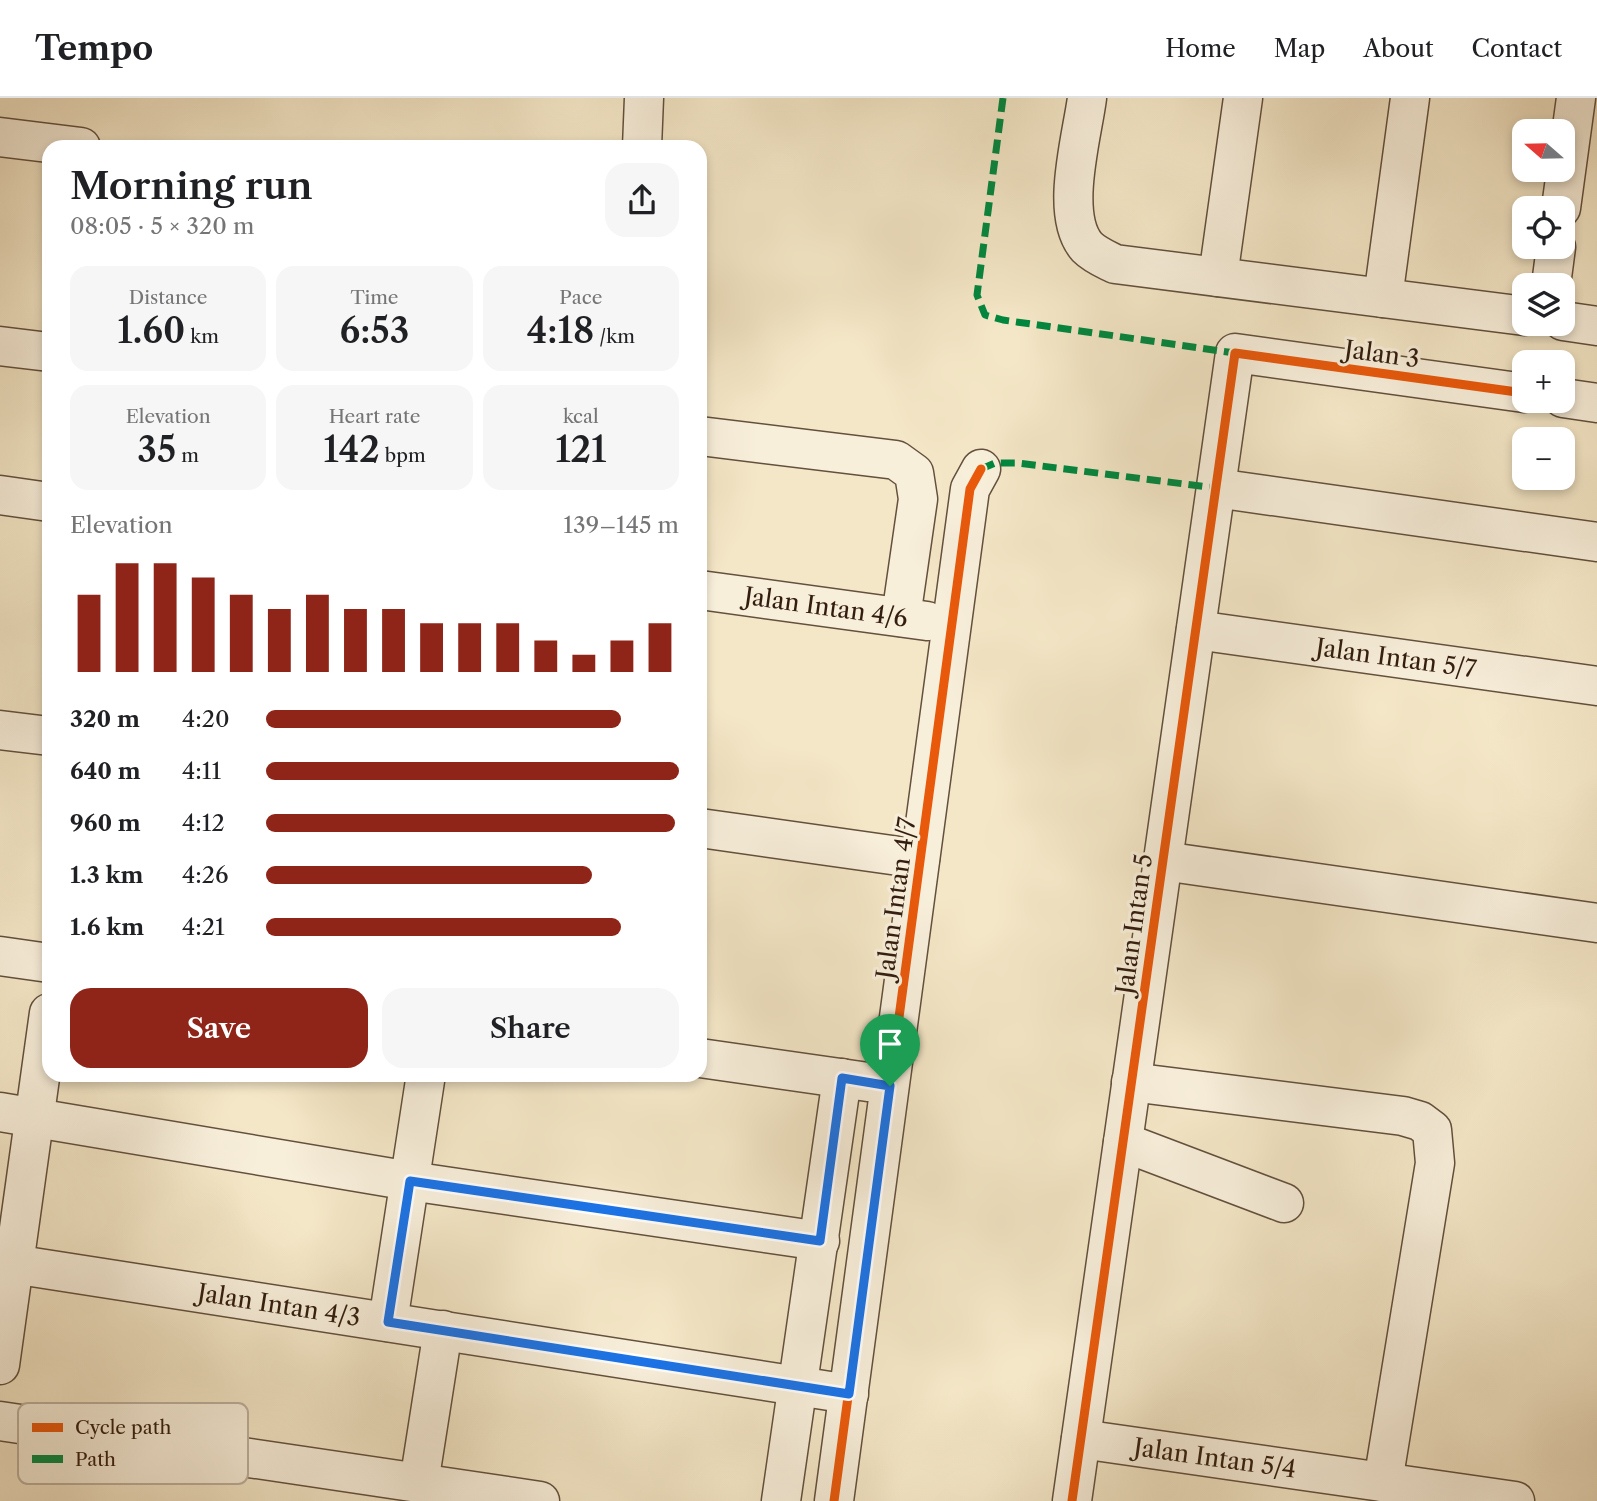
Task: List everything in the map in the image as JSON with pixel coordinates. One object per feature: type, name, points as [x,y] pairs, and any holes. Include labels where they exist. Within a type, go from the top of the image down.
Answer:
[{"type":"street","points":[[642,140],[644,98]]},
{"type":"street","points":[[1087,98],[1073,201],[1075,225],[1086,246],[1097,255],[1115,264],[1512,314]]},
{"type":"street","points":[[1218,277],[1243,98]]},
{"type":"street","points":[[1383,298],[1410,98]]},
{"type":"street","points":[[1563,196],[1576,98]]},
{"type":"street","points":[[0,137],[42,142]]},
{"type":"street","points":[[1575,323],[1597,326]]},
{"type":"street","points":[[0,346],[42,351]]},
{"type":"street","name":"Jalan 3","points":[[1235,353],[1512,391]]},
{"type":"street","name":"Jalan Intan 5","points":[[1072,1501],[1235,353]]},
{"type":"street","points":[[1575,400],[1597,403]]},
{"type":"street","points":[[707,437],[896,460],[914,474],[918,499],[901,617]]},
{"type":"street","name":"Jalan Intan 4/7","points":[[834,1501],[970,489],[981,469]]},
{"type":"street","points":[[1216,488],[1597,542]]},
{"type":"street","points":[[0,495],[42,501]]},
{"type":"street","name":"Jalan Intan 4/6","points":[[707,591],[952,624]]},
{"type":"street","name":"Jalan Intan 5/7","points":[[1196,630],[1597,686]]},
{"type":"street","points":[[0,730],[42,736]]},
{"type":"street","points":[[707,829],[920,859]]},
{"type":"street","points":[[1163,861],[1597,923]]},
{"type":"street","points":[[0,956],[42,962]]},
{"type":"street","points":[[0,1365],[17,1115],[42,1035]]},
{"type":"street","points":[[707,1059],[890,1086]]},
{"type":"street","points":[[781,1501],[842,1078]]},
{"type":"street","points":[[388,1322],[425,1082]]},
{"type":"street","points":[[1132,1082],[1403,1116],[1420,1121],[1432,1130],[1435,1163],[1383,1482]]},
{"type":"street","points":[[17,1115],[410,1181],[820,1241]]},
{"type":"street","points":[[1123,1142],[1284,1203]]},
{"type":"street","name":"Jalan Intan 4/3","points":[[7,1263],[849,1394]]},
{"type":"street","points":[[419,1483],[443,1330]]},
{"type":"street","points":[[0,1422],[18,1425]]},
{"type":"street","name":"Jalan Intan 5/4","points":[[1081,1439],[1515,1501]]},
{"type":"street","points":[[248,1458],[540,1501]]},
{"type":"marked path","points":[[1003,98],[977,295],[985,315],[1003,320],[1235,353]]},
{"type":"marked path","points":[[981,469],[995,463],[1018,463],[1216,488]]},
{"type":"cycle path","points":[[1072,1501],[1235,353],[1512,391]]},
{"type":"cycle path","points":[[834,1501],[970,489],[981,469]]},
{"type":"route","points":[[842,1078],[890,1086],[849,1394],[388,1322],[410,1181],[820,1241],[842,1078]]}]
